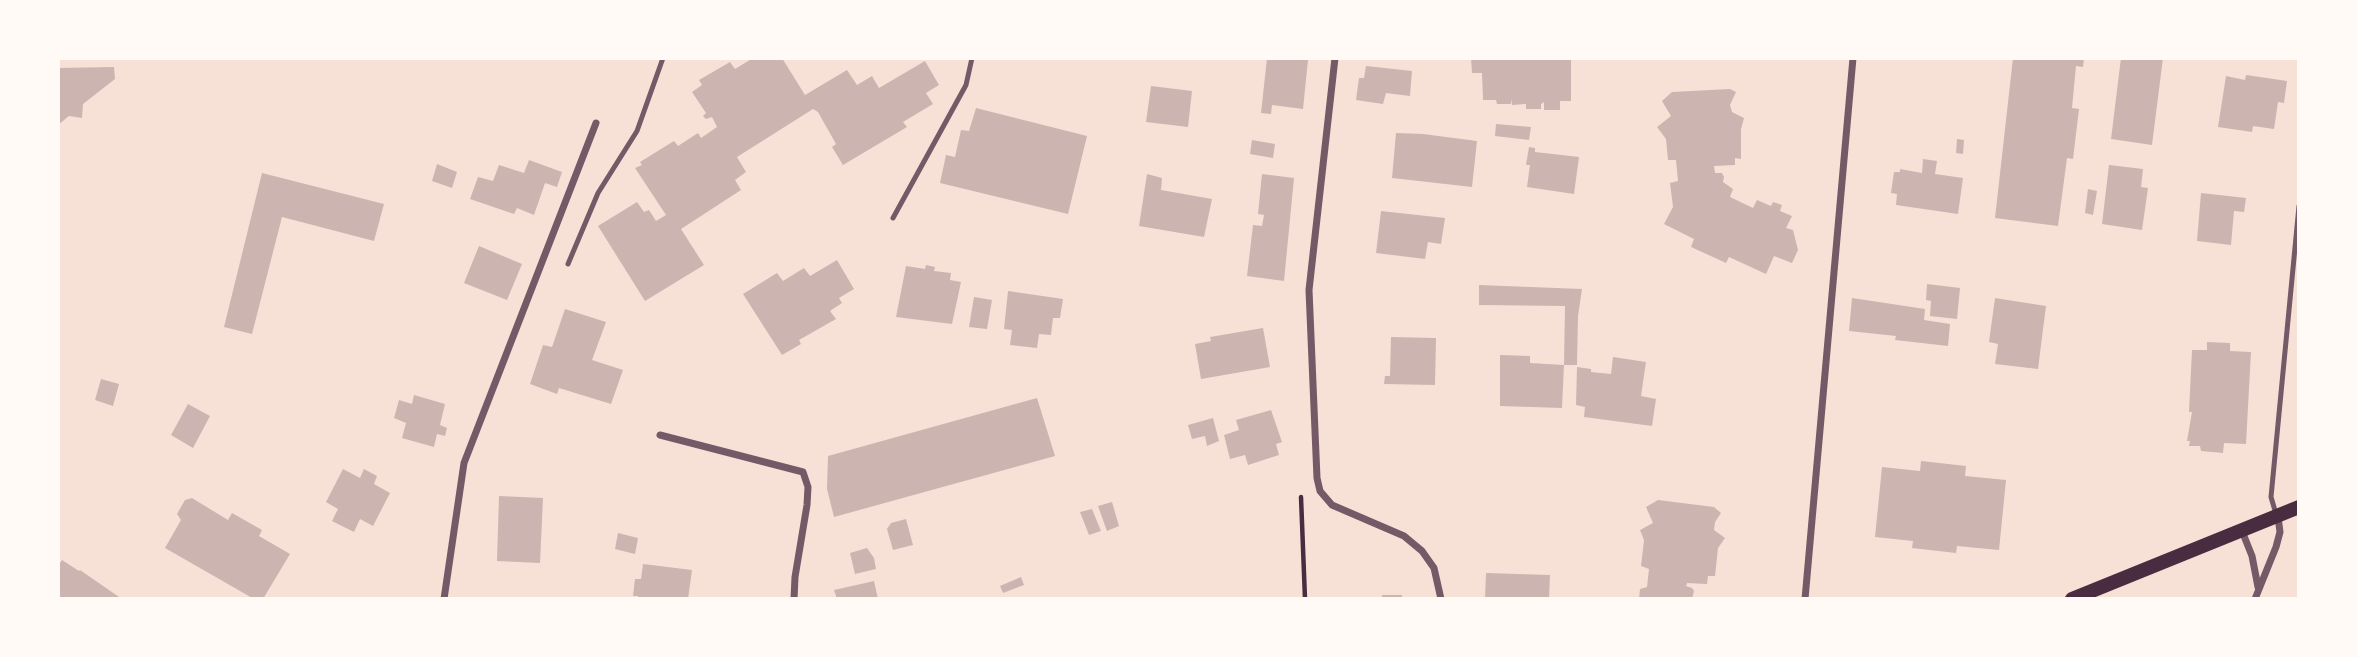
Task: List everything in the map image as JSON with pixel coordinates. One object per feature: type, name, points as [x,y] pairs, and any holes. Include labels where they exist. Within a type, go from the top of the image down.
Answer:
[{"type":"main road","points":[[2072,599],[2299,507]]},
{"type":"street","points":[[1335,58],[1309,290],[1317,478],[1320,491],[1332,505],[1404,536],[1422,551],[1434,568],[1441,599]]},
{"type":"street","points":[[1805,599],[1853,58]]},
{"type":"street","points":[[444,599],[464,463],[596,123]]},
{"type":"street","points":[[660,435],[803,472],[808,487],[807,505],[794,599]]},
{"type":"street","points":[[2255,599],[2276,547],[2280,532],[2277,517]]},
{"type":"street","points":[[2242,531],[2252,556],[2258,588]]},
{"type":"lane","points":[[568,264],[598,193],[637,131],[663,58]]},
{"type":"lane","points":[[893,218],[966,85],[972,58]]},
{"type":"lane","points":[[2277,517],[2271,497],[2299,206]]},
{"type":"building","points":[[753,58],[782,58],[805,95],[847,70],[857,85],[872,76],[879,88],[925,61],[939,85],[926,93],[933,104],[903,122],[907,127],[843,165],[832,147],[836,144],[818,112],[813,109],[737,157],[746,172],[735,180],[741,190],[681,229],[704,265],[645,301],[598,226],[637,202],[644,212],[649,210],[656,221],[666,215],[635,168],[674,141],[678,146],[698,133],[701,138],[717,127],[712,117],[706,119],[703,116],[706,113],[692,92],[702,85],[699,80],[730,62],[735,69]]},
{"type":"building","points":[[1267,58],[1308,60],[1303,109],[1272,105],[1271,114],[1261,113]]},
{"type":"building","points":[[1471,58],[1571,58],[1571,101],[1560,101],[1560,110],[1544,110],[1544,102],[1541,109],[1526,109],[1526,104],[1512,105],[1512,99],[1511,104],[1483,100],[1482,73],[1472,73]]},
{"type":"building","points":[[2013,58],[2084,58],[2083,67],[2076,66],[2072,108],[2079,109],[2073,159],[2067,158],[2058,226],[1995,218]]},
{"type":"building","points":[[2121,58],[2163,58],[2152,145],[2111,139]]},
{"type":"building","points":[[1366,66],[1412,71],[1410,96],[1386,93],[1383,104],[1356,100],[1359,78],[1364,78]]},
{"type":"building","points":[[114,67],[115,79],[83,104],[82,118],[69,116],[58,125],[58,68]]},
{"type":"building","points":[[2246,75],[2287,81],[2284,103],[2278,102],[2274,129],[2253,126],[2252,132],[2218,127],[2226,76],[2245,80]]},
{"type":"building","points":[[1151,86],[1192,91],[1188,127],[1146,122]]},
{"type":"building","points":[[1730,89],[1736,92],[1730,105],[1732,112],[1744,118],[1741,129],[1741,159],[1735,158],[1735,165],[1714,166],[1715,173],[1722,173],[1723,182],[1733,189],[1730,197],[1753,208],[1757,200],[1771,206],[1773,202],[1782,205],[1780,211],[1792,216],[1786,228],[1793,230],[1798,250],[1792,263],[1774,256],[1766,274],[1729,257],[1726,263],[1691,247],[1694,239],[1664,224],[1673,207],[1670,183],[1678,181],[1676,160],[1668,160],[1666,139],[1657,127],[1671,116],[1662,101],[1672,92]]},
{"type":"building","points":[[976,108],[1087,136],[1068,214],[940,183],[946,155],[955,157],[961,130],[969,131]]},
{"type":"building","points":[[1496,124],[1531,127],[1529,140],[1495,136]]},
{"type":"building","points":[[1396,133],[1477,141],[1472,187],[1392,178]]},
{"type":"building","points":[[1957,139],[1964,140],[1963,154],[1956,153]]},
{"type":"building","points":[[1252,140],[1275,144],[1273,158],[1250,154]]},
{"type":"building","points":[[1529,147],[1535,148],[1535,152],[1579,157],[1574,194],[1527,187]]},
{"type":"building","points":[[1923,159],[1937,161],[1935,174],[1963,178],[1958,214],[1896,205],[1897,194],[1891,193],[1894,172],[1900,172],[1900,169],[1922,173]]},
{"type":"building","points":[[529,160],[562,172],[557,187],[545,183],[534,215],[517,208],[514,214],[470,199],[478,177],[493,181],[499,165],[524,173]]},
{"type":"building","points":[[437,164],[457,172],[452,188],[432,181]]},
{"type":"building","points":[[2109,165],[2143,169],[2141,187],[2148,188],[2142,230],[2102,224]]},
{"type":"building","points":[[262,173],[384,204],[374,241],[282,217],[252,334],[224,327]]},
{"type":"building","points":[[1147,174],[1162,178],[1161,190],[1212,199],[1204,237],[1139,226]]},
{"type":"building","points":[[1262,174],[1294,178],[1284,281],[1247,276],[1253,225],[1262,226],[1264,215],[1258,214]]},
{"type":"building","points":[[2088,189],[2097,191],[2093,215],[2085,213]]},
{"type":"building","points":[[2201,193],[2246,198],[2244,212],[2234,211],[2231,245],[2197,241]]},
{"type":"building","points":[[1381,211],[1445,218],[1441,244],[1428,242],[1425,259],[1376,253]]},
{"type":"building","points":[[479,246],[522,264],[507,300],[464,283]]},
{"type":"building","points":[[837,260],[854,289],[839,298],[842,303],[830,311],[836,319],[799,340],[801,344],[782,355],[743,294],[777,273],[783,281],[804,268],[810,276]]},
{"type":"building","points":[[926,265],[935,267],[934,271],[951,273],[950,280],[961,282],[952,324],[896,317],[906,266],[925,269]]},
{"type":"building","points":[[1927,284],[1960,288],[1957,319],[1930,316],[1931,301],[1926,300]]},
{"type":"building","points":[[1479,285],[1582,289],[1578,316],[1577,365],[1564,365],[1565,306],[1479,305]]},
{"type":"building","points":[[1008,291],[1063,299],[1060,318],[1053,318],[1051,335],[1039,334],[1037,348],[1010,345],[1012,330],[1004,329]]},
{"type":"building","points":[[974,297],[992,300],[987,329],[969,327]]},
{"type":"building","points":[[1852,298],[1925,309],[1924,320],[1950,324],[1948,346],[1849,331]]},
{"type":"building","points":[[1995,298],[2046,306],[2038,369],[1995,364],[1998,344],[1989,342]]},
{"type":"building","points":[[565,309],[606,322],[592,360],[623,370],[611,404],[559,388],[557,394],[530,384],[543,345],[552,347]]},
{"type":"building","points":[[1263,328],[1270,367],[1201,379],[1195,344],[1211,341],[1210,337]]},
{"type":"building","points":[[1391,337],[1436,338],[1435,385],[1384,384],[1385,376],[1390,376]]},
{"type":"building","points":[[2207,342],[2230,343],[2230,351],[2251,352],[2246,444],[2224,443],[2223,453],[2201,451],[2200,446],[2189,446],[2190,441],[2187,441],[2192,412],[2189,412],[2192,350],[2207,350]]},
{"type":"building","points":[[1500,355],[1530,356],[1530,363],[1564,365],[1562,408],[1500,406]]},
{"type":"building","points":[[1613,357],[1646,362],[1641,396],[1656,399],[1652,426],[1584,417],[1585,407],[1576,405],[1577,367],[1611,374]]},
{"type":"building","points":[[101,379],[119,384],[113,406],[95,400]]},
{"type":"building","points":[[414,395],[445,404],[440,425],[447,428],[445,436],[437,434],[434,447],[402,438],[406,423],[394,418],[399,400],[412,404]]},
{"type":"building","points":[[1037,398],[1055,456],[834,517],[827,489],[828,456]]},
{"type":"building","points":[[188,404],[210,416],[193,448],[171,435]]},
{"type":"building","points":[[1271,410],[1282,442],[1276,444],[1279,455],[1248,465],[1245,455],[1230,459],[1224,435],[1239,430],[1236,420]]},
{"type":"building","points":[[1213,418],[1219,441],[1207,446],[1205,436],[1192,439],[1188,425]]},
{"type":"building","points":[[1921,461],[1966,466],[1965,476],[2006,480],[1999,550],[1957,546],[1956,553],[1912,548],[1913,541],[1875,537],[1882,467],[1920,471]]},
{"type":"building","points":[[343,469],[360,478],[364,469],[377,476],[374,484],[390,493],[373,526],[360,519],[354,532],[332,521],[338,509],[326,502]]},
{"type":"building","points":[[499,496],[543,498],[540,563],[497,561]]},
{"type":"building","points":[[192,498],[228,520],[232,513],[262,530],[259,536],[290,554],[263,599],[254,599],[165,548],[181,520],[177,514],[185,500]]},
{"type":"building","points":[[1658,500],[1714,507],[1721,513],[1715,522],[1714,530],[1725,538],[1718,548],[1715,576],[1708,576],[1707,584],[1687,583],[1686,586],[1694,591],[1692,599],[1639,599],[1640,589],[1647,587],[1649,569],[1641,566],[1644,540],[1640,530],[1653,523],[1646,507]]},
{"type":"building","points":[[1112,502],[1119,526],[1107,531],[1098,506]]},
{"type":"building","points":[[1092,509],[1101,531],[1089,535],[1080,512]]},
{"type":"building","points":[[906,519],[913,545],[893,550],[887,529],[891,523]]},
{"type":"building","points":[[618,533],[638,538],[635,554],[615,549]]},
{"type":"building","points":[[867,548],[874,558],[876,569],[855,574],[850,553]]},
{"type":"building","points":[[62,560],[122,599],[58,599],[58,566]]},
{"type":"building","points":[[643,564],[692,570],[688,599],[638,599],[638,596],[633,596],[635,579],[641,579]]},
{"type":"building","points":[[1486,573],[1550,575],[1549,599],[1485,599]]},
{"type":"building","points":[[1021,577],[1024,585],[1003,593],[1000,586]]},
{"type":"building","points":[[874,581],[878,599],[837,599],[834,590]]},
{"type":"building","points":[[1382,595],[1402,595],[1402,599],[1382,599]]}]
